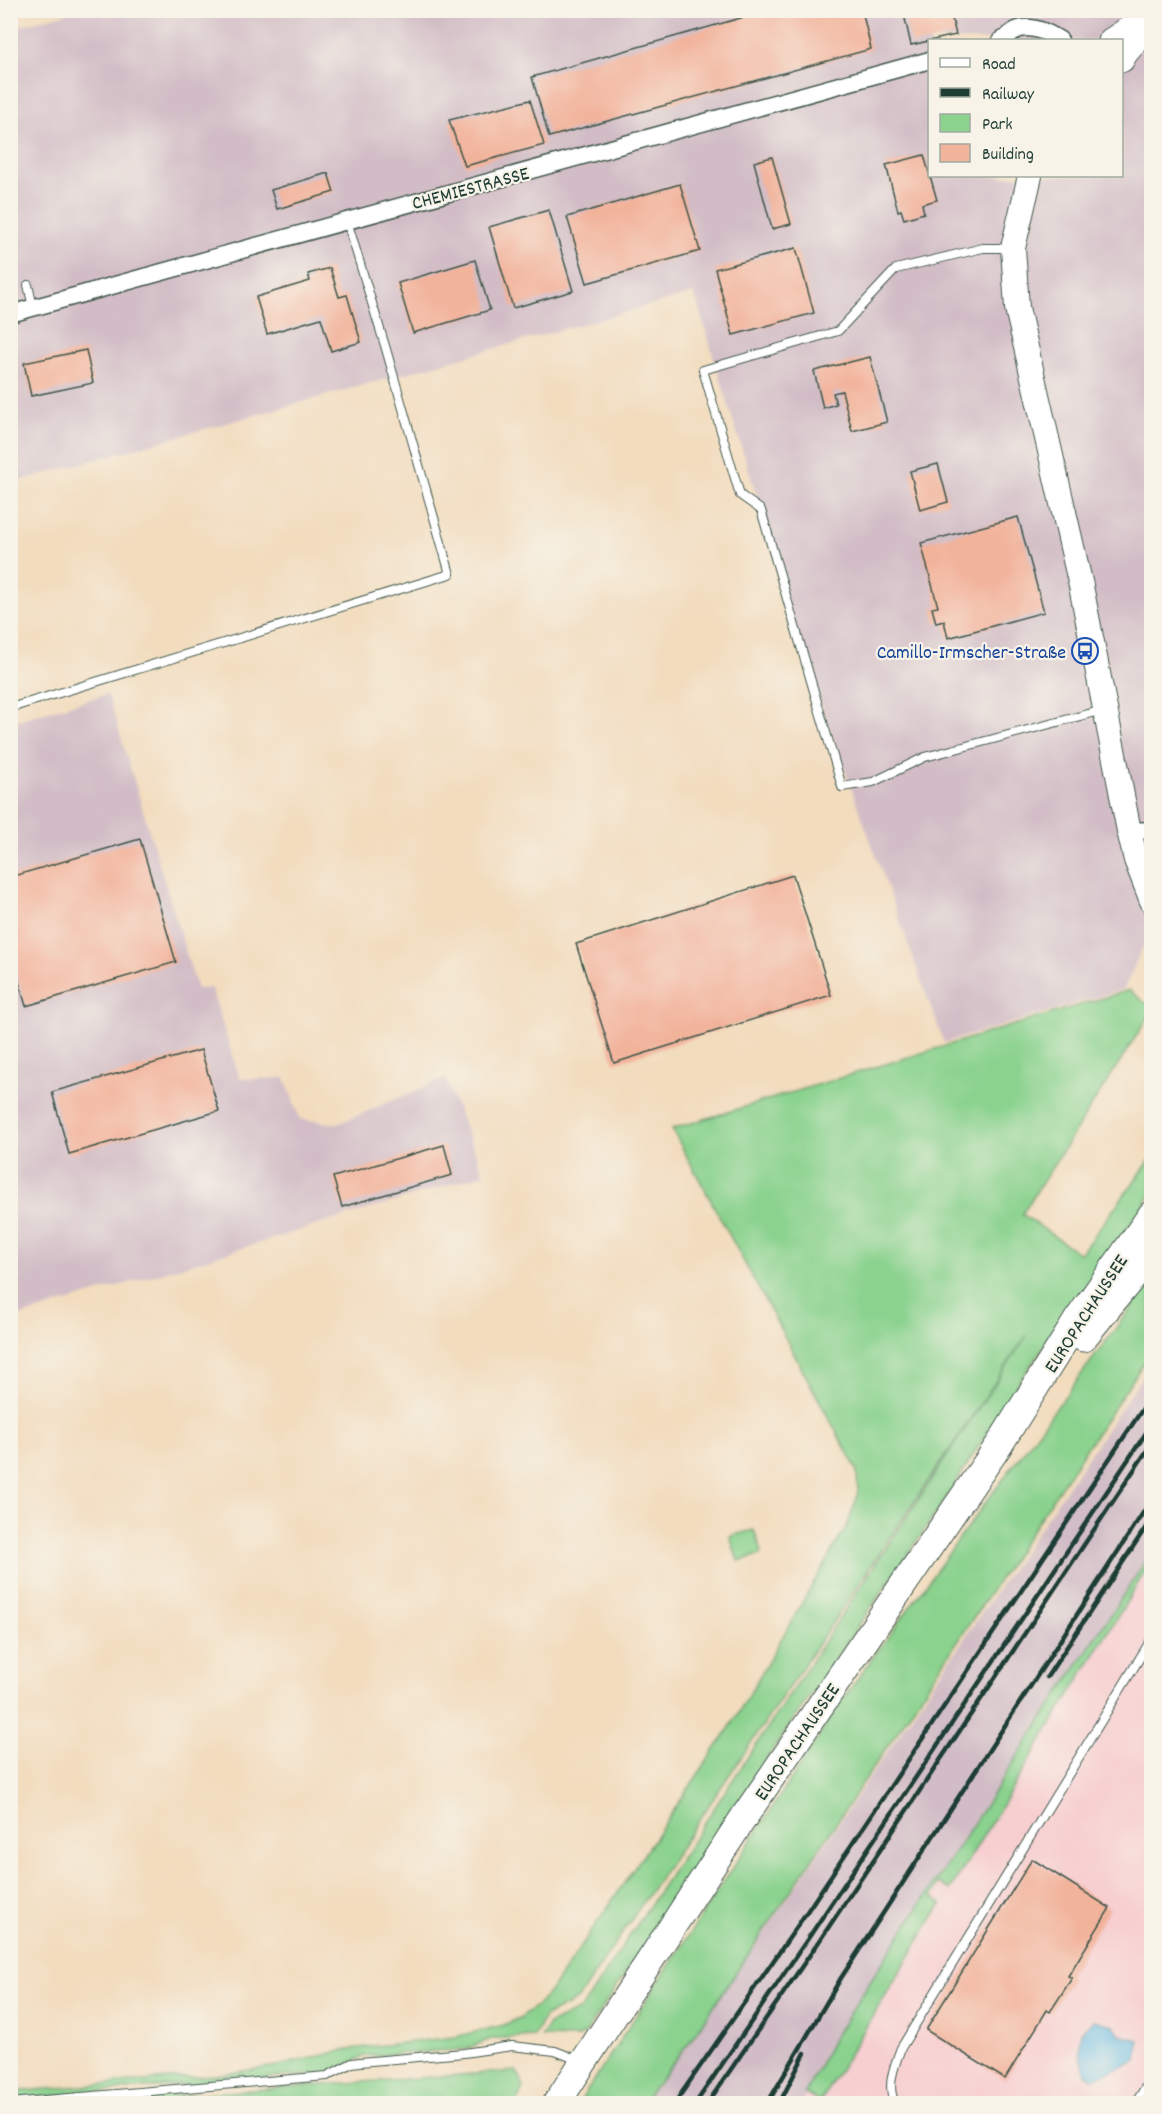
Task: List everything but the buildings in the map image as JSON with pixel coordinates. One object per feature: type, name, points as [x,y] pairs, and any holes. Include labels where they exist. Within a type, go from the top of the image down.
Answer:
[{"type":"main road","name":"EUROPACHAUSSEE","points":[[556,2103],[744,1817],[963,1498],[1040,1382],[1078,1319],[1152,1214]]},
{"type":"main road","name":"EUROPACHAUSSEE","points":[[1040,1382],[1097,1322],[1152,1253]]},
{"type":"street","points":[[1112,39],[1141,19],[1152,20],[1149,29],[1123,58]]},
{"type":"street","points":[[1007,39],[1013,32],[1027,28],[1046,32],[1058,39]]},
{"type":"street","name":"CHEMIESTRASSE","points":[[10,314],[928,61]]},
{"type":"street","points":[[1030,177],[1013,248],[1017,309],[1081,585],[1105,709],[1140,831],[1136,860],[1152,901]]},
{"type":"lane","points":[[10,708],[450,574],[347,221]]},
{"type":"lane","points":[[1013,248],[983,248],[896,269],[838,332],[703,370],[740,495],[761,510],[842,787],[873,782],[925,757],[1105,709]]},
{"type":"lane","points":[[28,285],[33,307]]},
{"type":"lane","points":[[896,2103],[892,2098],[892,2072],[901,2048],[1152,1638]]},
{"type":"lane","points":[[10,2103],[319,2077],[334,2074],[346,2066],[360,2062],[464,2053],[512,2046],[555,2051],[583,2062]]},
{"type":"lane","points":[[1135,2103],[1152,2077]]},
{"type":"shaded area","points":[[78,10],[1151,11],[1152,926],[1124,989],[944,1043],[799,644],[761,510],[694,293],[11,483],[10,29]]},
{"type":"shaded area","points":[[108,694],[197,989],[211,988],[240,1079],[285,1078],[300,1119],[338,1124],[445,1078],[484,1174],[11,1319],[11,722]]},
{"type":"shaded area","points":[[1151,1364],[1151,1553],[867,1986],[801,2103],[642,2104],[691,2040]]},
{"type":"shaded area","points":[[1151,1562],[1151,2103],[801,2104],[805,2093],[820,2102],[942,1904],[931,1896],[939,1883],[950,1890]]},
{"type":"green space","points":[[1129,990],[1151,1007],[1151,1013],[1022,1214],[1080,1254],[1151,1159],[1151,1195],[1020,1380],[943,1503],[774,1748],[586,2033],[576,2038],[542,2037],[549,2024],[582,2008],[1027,1335],[577,2000],[545,2016],[534,2036],[491,2039],[466,2049],[365,2056],[327,2073],[11,2099],[11,2092],[216,2075],[278,2066],[350,2049],[455,2037],[504,2025],[521,2017],[540,2003],[556,1983],[729,1729],[848,1524],[858,1495],[857,1470],[672,1129]]},
{"type":"green space","points":[[1151,1281],[1151,1352],[691,2040],[642,2103],[579,2103],[848,1692]]},
{"type":"green space","points":[[754,1530],[762,1552],[760,1555],[738,1561],[730,1536]]},
{"type":"green space","points":[[1151,1553],[1151,1562],[950,1890],[939,1883],[931,1896],[942,1903],[820,2102],[805,2093],[835,2036],[867,1986]]},
{"type":"green space","points":[[516,2071],[522,2080],[523,2087],[516,2103],[71,2103]]},
{"type":"water","points":[[1094,2020],[1113,2025],[1120,2035],[1139,2040],[1137,2061],[1093,2078],[1086,2074],[1080,2053],[1081,2032]]},
{"type":"railway","points":[[674,2104],[794,1931],[1152,1395]]},
{"type":"railway","points":[[695,2104],[1152,1424]]},
{"type":"railway","points":[[707,2104],[818,1943],[1152,1443]]},
{"type":"railway","points":[[767,2104],[841,1978],[1152,1499]]},
{"type":"railway","points":[[1047,1677],[1152,1518]]},
{"type":"railway","points":[[779,2104],[805,2053]]},
{"type":"place","name":"Camillo-Irmscher-Straße","points":[[1085,651]]}]
